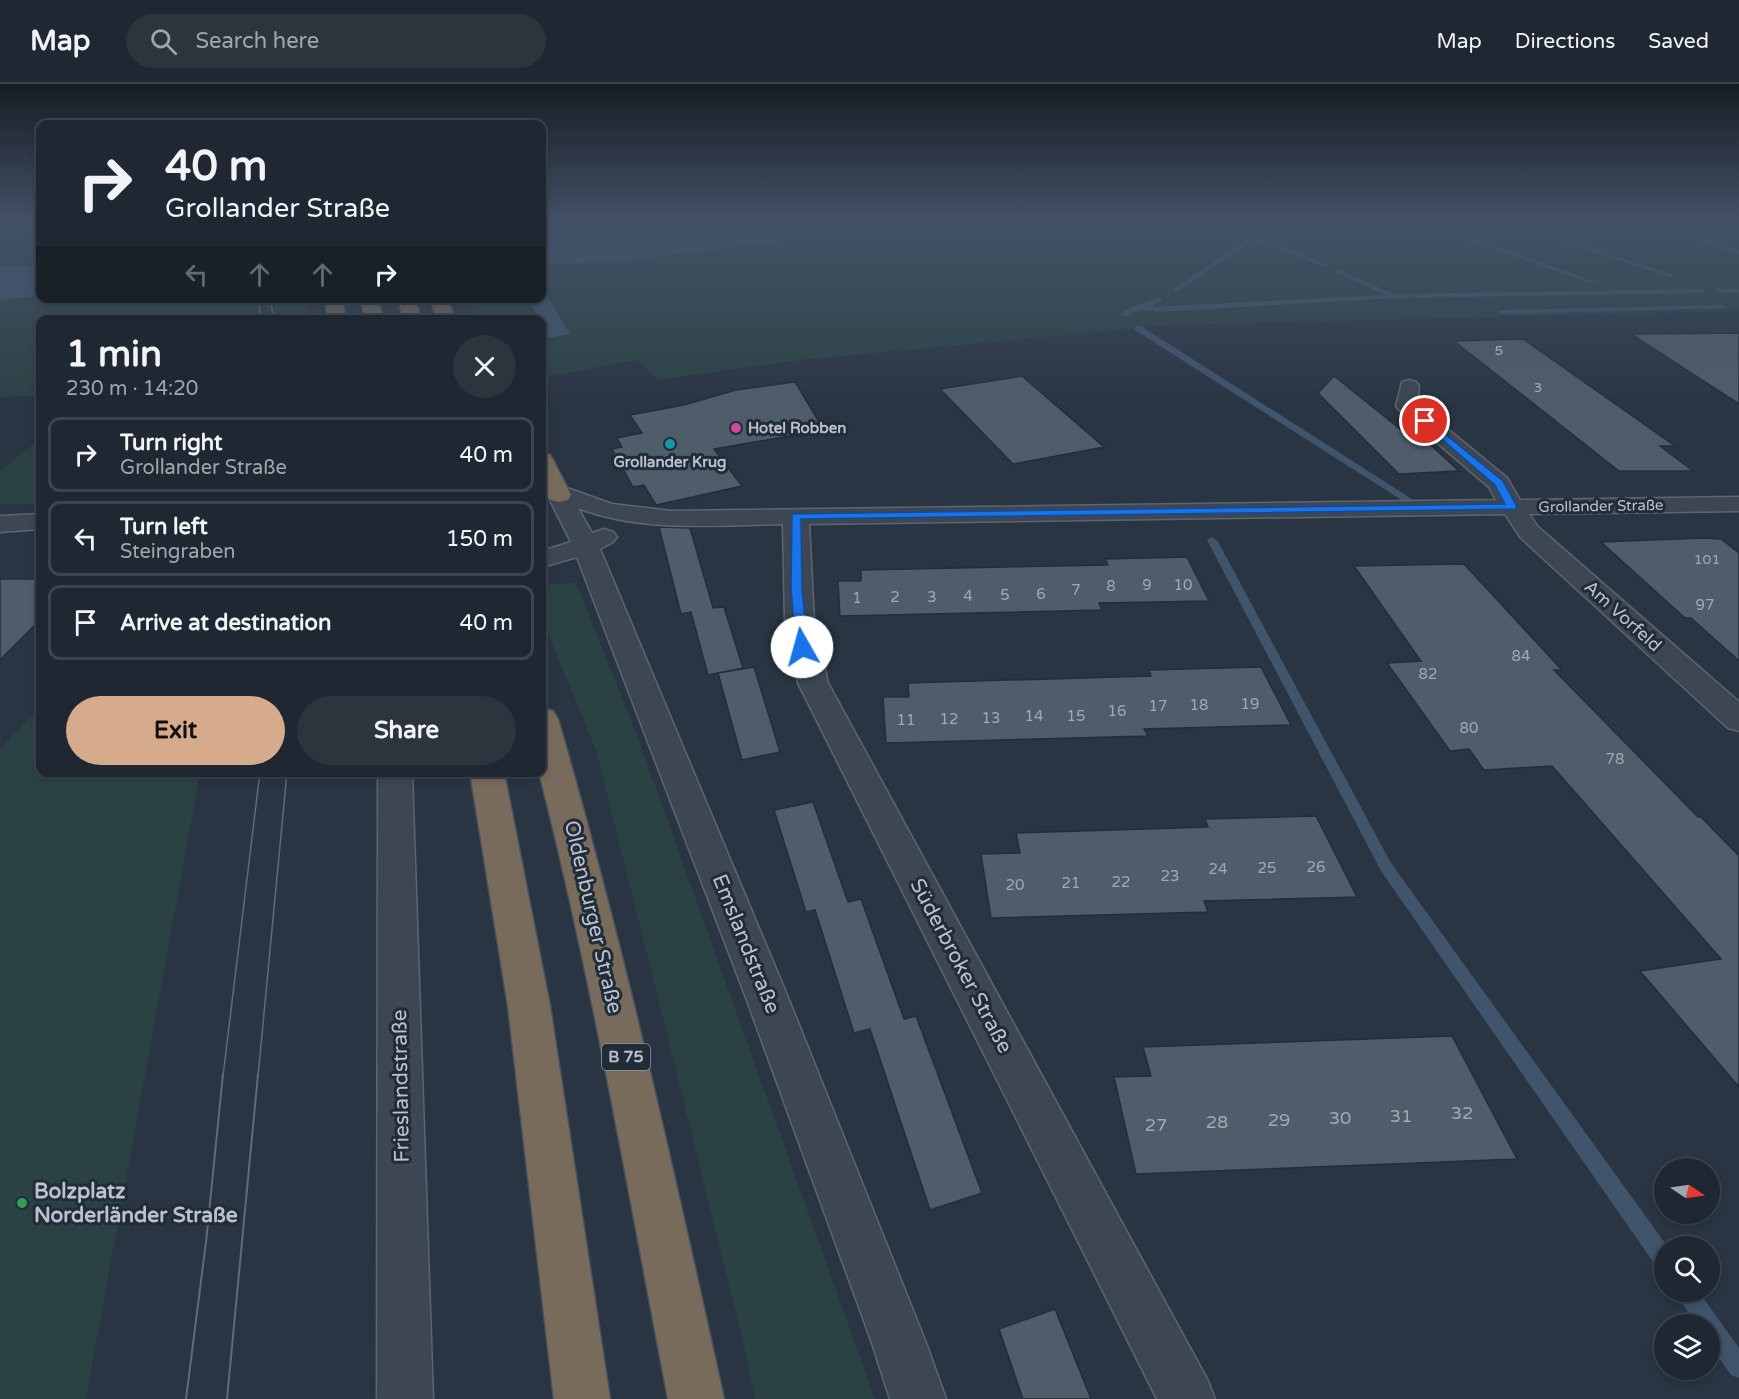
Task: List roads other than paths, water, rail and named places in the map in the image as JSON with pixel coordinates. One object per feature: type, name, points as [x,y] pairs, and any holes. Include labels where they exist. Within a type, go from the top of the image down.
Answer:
[{"type":"highway","points":[[546,475],[550,490]]},
{"type":"highway","name":"Oldenburger Straße","points":[[546,734],[568,814],[626,1059],[696,1399]]},
{"type":"highway","points":[[488,777],[499,828],[536,1053],[582,1399]]},
{"type":"street","name":"Am Vorfeld","points":[[1409,386],[1406,406],[1462,450],[1499,483],[1529,532],[1739,720]]},
{"type":"street","name":"Grollander Straße","points":[[550,490],[608,511],[672,518],[1739,504]]},
{"type":"street","name":"Emslandstraße","points":[[550,490],[586,546],[766,995],[899,1343],[918,1399]]},
{"type":"street","name":"Süderbroker Straße","points":[[796,516],[796,589],[800,634],[813,683],[1187,1399]]},
{"type":"street","name":"Grollander Straße","points":[[546,558],[586,546],[615,531],[672,518]]},
{"type":"street","points":[[0,524],[36,522]]},
{"type":"street","name":"Frieslandstraße","points":[[395,777],[405,1399]]},
{"type":"water","points":[[0,283],[36,283],[36,296],[0,301]]},
{"type":"water","points":[[546,295],[570,334],[548,338],[546,315],[537,315],[530,303],[546,303]]},
{"type":"waterway","points":[[1176,290],[1186,283]]},
{"type":"waterway","points":[[1365,283],[1392,295]]},
{"type":"waterway","points":[[1145,307],[1156,310],[1395,296],[1702,291]]},
{"type":"waterway","points":[[1718,291],[1739,291]]},
{"type":"waterway","points":[[1145,307],[1160,299]]},
{"type":"waterway","points":[[1126,315],[1128,312],[1145,307]]},
{"type":"waterway","points":[[1501,312],[1723,307]]},
{"type":"waterway","points":[[1138,328],[1407,499]]},
{"type":"waterway","points":[[1212,540],[1386,867],[1654,1246]]},
{"type":"waterway","points":[[1693,1302],[1702,1314]]},
{"type":"waterway","points":[[1720,1340],[1739,1367]]},
{"type":"tram line","points":[[259,303],[260,315]]},
{"type":"tram line","points":[[271,303],[273,315]]},
{"type":"tram line","points":[[223,1076],[259,777]]},
{"type":"tram line","points":[[258,1076],[287,777]]},
{"type":"tram line","points":[[186,1399],[206,1242],[223,1074]]},
{"type":"tram line","points":[[227,1399],[258,1074]]},
{"type":"place","name":"Hotel Robben","points":[[736,428]]},
{"type":"place","name":"Grollander Krug","points":[[670,444]]},
{"type":"place","name":"Bolzplatz Norderländer Straße","points":[[22,1203]]}]
